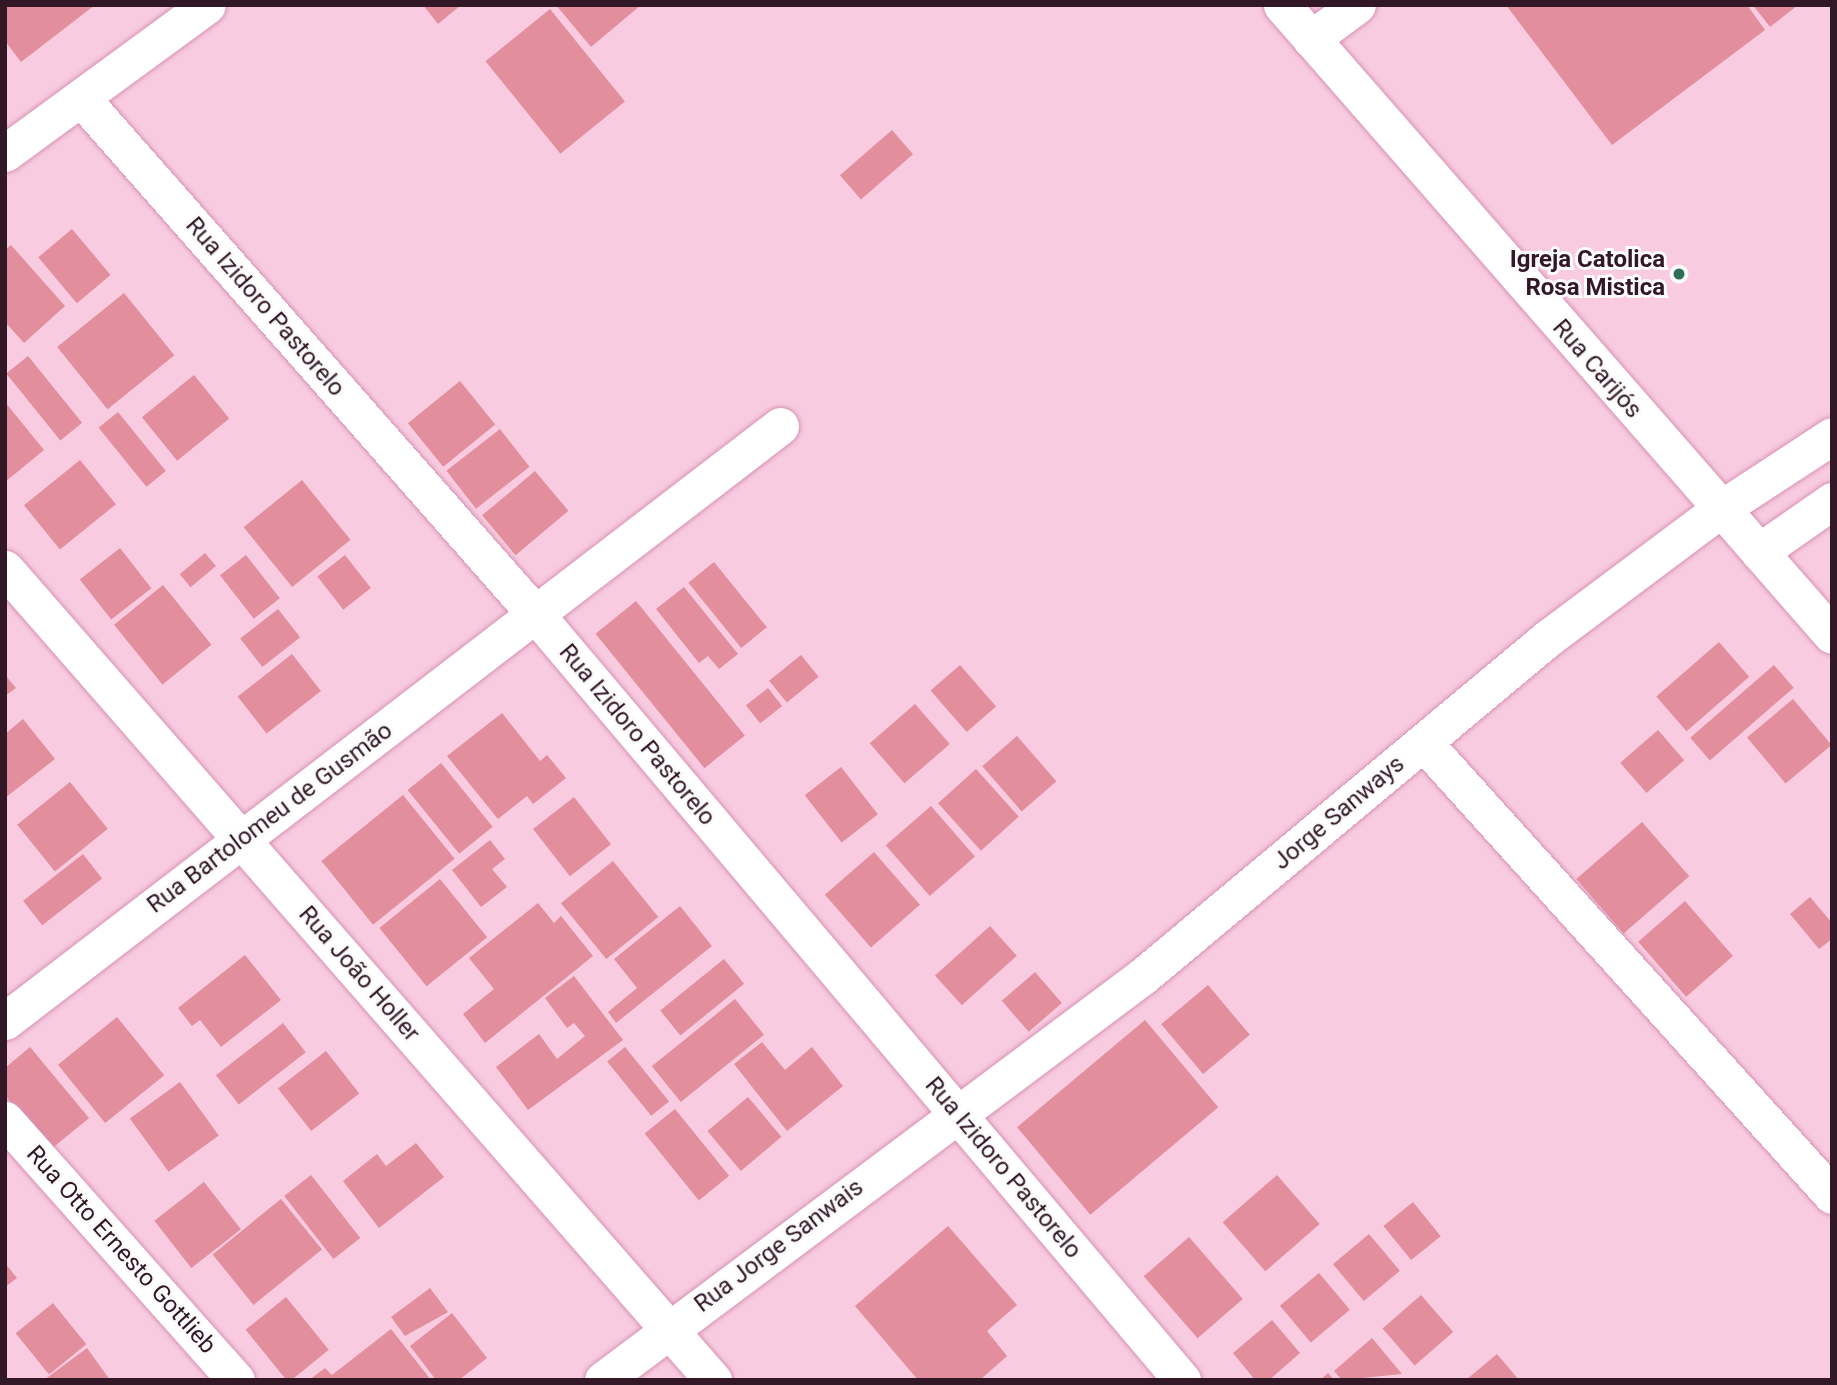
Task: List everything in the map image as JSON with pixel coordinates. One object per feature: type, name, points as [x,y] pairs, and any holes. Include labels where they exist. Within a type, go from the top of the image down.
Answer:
[{"type":"street","points":[[5,153],[207,5]]},
{"type":"street","name":"Rua Carijós","points":[[1282,5],[1719,510],[1832,635]]},
{"type":"street","points":[[1311,39],[1357,5]]},
{"type":"street","name":"Rua Izidoro Pastorelo","points":[[82,99],[537,616],[1182,1380]]},
{"type":"street","name":"Rua Bartolomeu de Gusmão","points":[[5,1021],[537,616],[780,426]]},
{"type":"street","points":[[1719,510],[1832,436]]},
{"type":"street","points":[[1759,552],[1832,501]]},
{"type":"street","name":"Jorge Sanways","points":[[955,1112],[1143,975],[1548,638],[1719,510]]},
{"type":"street","name":"Rua João Holler","points":[[5,569],[713,1380]]},
{"type":"street","points":[[1424,743],[1832,1195]]},
{"type":"street","name":"Rua Jorge Sanwais","points":[[603,1380],[955,1112]]},
{"type":"street","name":"Rua Otto Ernesto Gottlieb","points":[[5,1120],[236,1380]]},
{"type":"building","points":[[5,5],[95,5],[21,62],[5,41]]},
{"type":"building","points":[[423,5],[461,5],[438,24]]},
{"type":"building","points":[[556,5],[641,5],[591,47]]},
{"type":"building","points":[[1506,5],[1747,5],[1765,30],[1612,145]]},
{"type":"building","points":[[1753,5],[1798,5],[1770,27]]},
{"type":"building","points":[[550,9],[625,101],[560,154],[485,61]]},
{"type":"building","points":[[892,130],[913,154],[861,199],[840,175]]},
{"type":"building","points":[[72,229],[111,275],[77,303],[38,257]]},
{"type":"building","points":[[11,245],[65,306],[24,343],[5,322],[5,250]]},
{"type":"building","points":[[124,293],[174,355],[108,409],[57,347]]},
{"type":"building","points":[[28,356],[82,423],[60,440],[6,374]]},
{"type":"building","points":[[194,375],[229,419],[177,461],[142,417]]},
{"type":"building","points":[[460,381],[495,425],[443,467],[408,423]]},
{"type":"building","points":[[5,402],[44,450],[5,482]]},
{"type":"building","points":[[118,412],[166,471],[146,487],[99,428]]},
{"type":"building","points":[[500,429],[530,467],[476,509],[446,471]]},
{"type":"building","points":[[80,460],[116,504],[60,550],[24,505]]},
{"type":"building","points":[[535,471],[568,511],[516,555],[482,515]]},
{"type":"building","points":[[302,480],[350,540],[292,587],[244,527]]},
{"type":"building","points":[[120,548],[151,588],[111,620],[80,579]]},
{"type":"building","points":[[205,553],[216,566],[191,587],[180,574]]},
{"type":"building","points":[[246,555],[280,598],[254,619],[220,575]]},
{"type":"building","points":[[345,555],[371,588],[343,610],[317,577]]},
{"type":"building","points":[[714,562],[767,627],[741,648],[688,583]]},
{"type":"building","points":[[163,585],[211,645],[162,684],[114,625]]},
{"type":"building","points":[[684,587],[738,654],[719,669],[708,656],[699,663],[656,609]]},
{"type":"building","points":[[636,601],[745,735],[704,768],[596,634]]},
{"type":"building","points":[[278,609],[300,637],[262,667],[240,639]]},
{"type":"building","points":[[1719,642],[1749,677],[1687,731],[1656,696]]},
{"type":"building","points":[[292,654],[321,691],[267,734],[238,696]]},
{"type":"building","points":[[801,655],[819,677],[787,703],[769,681]]},
{"type":"building","points":[[960,665],[996,707],[967,732],[931,691]]},
{"type":"building","points":[[1774,665],[1794,688],[1710,760],[1690,738]]},
{"type":"building","points":[[5,675],[16,688],[5,696]]},
{"type":"building","points":[[768,688],[782,706],[760,723],[746,705]]},
{"type":"building","points":[[1793,699],[1832,745],[1786,784],[1747,738]]},
{"type":"building","points":[[915,704],[950,744],[904,783],[870,743]]},
{"type":"building","points":[[502,713],[540,761],[547,755],[566,778],[533,804],[527,796],[498,819],[447,756]]},
{"type":"building","points":[[23,719],[55,759],[5,798],[5,734]]},
{"type":"building","points":[[1658,730],[1684,760],[1647,793],[1620,763]]},
{"type":"building","points":[[1017,736],[1056,781],[1022,811],[982,766]]},
{"type":"building","points":[[441,763],[493,827],[459,854],[408,790]]},
{"type":"building","points":[[841,767],[878,814],[842,843],[805,795]]},
{"type":"building","points":[[976,769],[1019,817],[981,851],[938,803]]},
{"type":"building","points":[[70,782],[108,829],[55,871],[17,825]]},
{"type":"building","points":[[403,795],[455,859],[373,925],[321,861]]},
{"type":"building","points":[[574,797],[611,844],[570,876],[533,829]]},
{"type":"building","points":[[931,806],[975,857],[930,896],[886,845]]},
{"type":"building","points":[[1642,822],[1689,876],[1624,933],[1576,879]]},
{"type":"building","points":[[490,840],[505,859],[492,869],[507,887],[481,907],[452,870]]},
{"type":"building","points":[[874,852],[920,905],[871,947],[825,895]]},
{"type":"building","points":[[83,854],[102,878],[42,925],[23,901]]},
{"type":"building","points":[[613,861],[658,917],[606,959],[561,903]]},
{"type":"building","points":[[440,879],[487,937],[427,986],[379,928]]},
{"type":"building","points":[[1810,897],[1832,923],[1832,939],[1819,949],[1790,914]]},
{"type":"building","points":[[1685,901],[1733,956],[1686,997],[1638,942]]},
{"type":"building","points":[[538,903],[554,923],[561,916],[593,956],[485,1043],[463,1014],[494,989],[469,958]]},
{"type":"building","points":[[680,906],[712,946],[616,1023],[608,1012],[637,988],[614,959]]},
{"type":"building","points":[[990,926],[1017,956],[962,1005],[935,976]]},
{"type":"building","points":[[245,955],[281,1000],[221,1047],[200,1020],[192,1026],[178,1008]]},
{"type":"building","points":[[724,959],[744,984],[680,1035],[660,1011]]},
{"type":"building","points":[[1035,972],[1062,1003],[1029,1032],[1002,1001]]},
{"type":"building","points":[[574,976],[623,1040],[528,1110],[496,1067],[539,1034],[557,1059],[585,1036],[574,1023],[567,1028],[545,998]]},
{"type":"building","points":[[1208,985],[1250,1035],[1203,1074],[1161,1024]]},
{"type":"building","points":[[735,999],[764,1035],[681,1102],[652,1066]]},
{"type":"building","points":[[117,1017],[164,1075],[105,1123],[58,1065]]},
{"type":"building","points":[[1145,1020],[1218,1107],[1090,1215],[1017,1127]]},
{"type":"building","points":[[283,1023],[306,1052],[239,1104],[216,1075]]},
{"type":"building","points":[[762,1042],[785,1070],[812,1047],[843,1086],[787,1131],[734,1064]]},
{"type":"building","points":[[30,1047],[89,1118],[50,1150],[5,1095],[5,1068]]},
{"type":"building","points":[[625,1047],[669,1101],[651,1116],[607,1061]]},
{"type":"building","points":[[326,1051],[359,1094],[311,1131],[278,1089]]},
{"type":"building","points":[[180,1082],[219,1135],[169,1172],[130,1118]]},
{"type":"building","points":[[748,1097],[781,1137],[741,1171],[707,1131]]},
{"type":"building","points":[[675,1109],[729,1176],[699,1200],[645,1134]]},
{"type":"building","points":[[416,1143],[444,1177],[379,1228],[343,1181],[377,1154],[386,1166]]},
{"type":"building","points":[[311,1175],[360,1238],[333,1259],[284,1196]]},
{"type":"building","points":[[1277,1175],[1320,1224],[1265,1271],[1223,1222]]},
{"type":"building","points":[[204,1182],[241,1229],[191,1268],[154,1221]]},
{"type":"building","points":[[281,1199],[322,1250],[254,1305],[213,1254]]},
{"type":"building","points":[[1413,1202],[1441,1236],[1411,1260],[1383,1226]]},
{"type":"building","points":[[948,1226],[1017,1305],[987,1331],[1007,1356],[980,1380],[918,1380],[855,1306]]},
{"type":"building","points":[[1369,1234],[1400,1271],[1364,1301],[1333,1264]]},
{"type":"building","points":[[1189,1237],[1243,1299],[1198,1338],[1144,1276]]},
{"type":"building","points":[[5,1263],[17,1278],[5,1287]]},
{"type":"building","points":[[1319,1273],[1350,1310],[1311,1343],[1280,1306]]},
{"type":"building","points":[[430,1288],[448,1312],[405,1336],[391,1317]]},
{"type":"building","points":[[1421,1295],[1453,1332],[1415,1365],[1383,1328]]},
{"type":"building","points":[[286,1297],[329,1350],[292,1380],[286,1380],[246,1330]]},
{"type":"building","points":[[53,1303],[86,1344],[49,1374],[16,1333]]},
{"type":"building","points":[[452,1313],[487,1358],[459,1380],[436,1380],[410,1346]]},
{"type":"building","points":[[1272,1320],[1300,1353],[1269,1380],[1255,1380],[1233,1353]]},
{"type":"building","points":[[391,1329],[431,1380],[309,1380],[325,1368],[332,1375]]},
{"type":"building","points":[[1372,1338],[1402,1374],[1342,1380],[1334,1371]]},
{"type":"building","points":[[87,1348],[110,1380],[44,1380]]},
{"type":"building","points":[[1497,1354],[1519,1380],[1466,1380]]},
{"type":"building","points":[[1328,1373],[1334,1380],[1320,1380]]},
{"type":"place","name":"Igreja Catolica Rosa Mistica","points":[[1679,274]]}]
